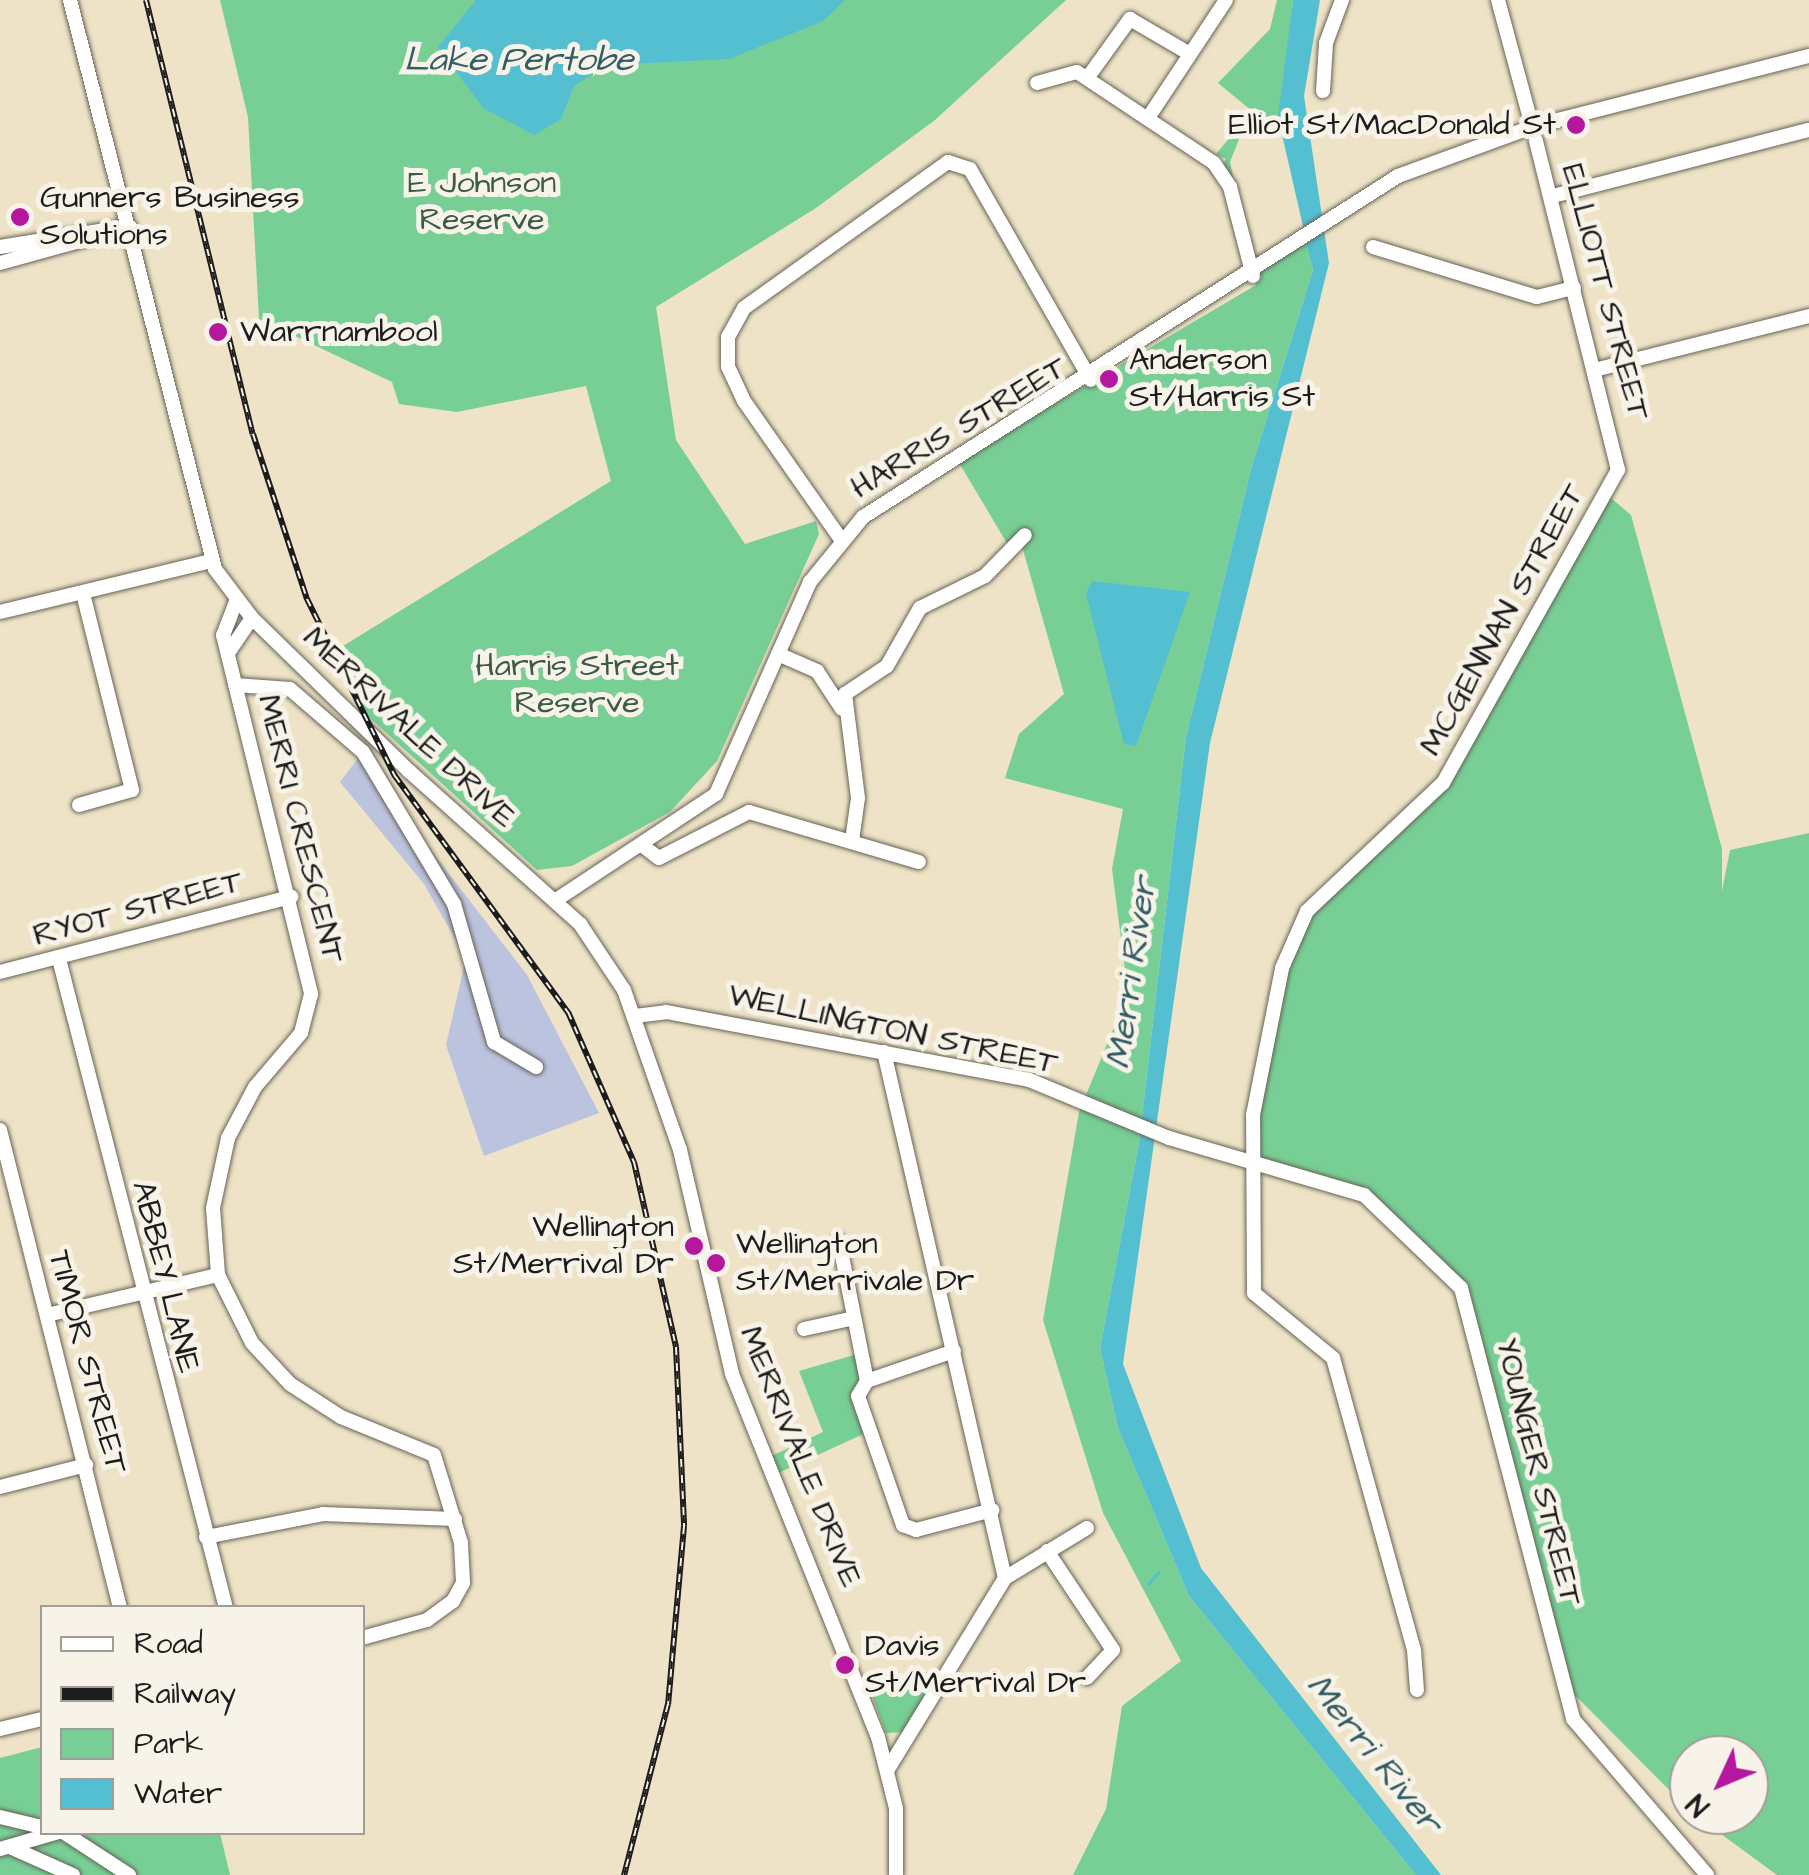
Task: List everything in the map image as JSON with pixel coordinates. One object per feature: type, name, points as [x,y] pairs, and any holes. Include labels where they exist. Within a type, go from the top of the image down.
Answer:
[{"type":"street","name":"MERRIVALE DRIVE","points":[[70,0],[211,560],[252,618],[556,900],[604,954],[635,1016],[680,1150],[732,1374],[888,1769],[896,1875]]},
{"type":"street","points":[[1148,118],[1226,0]]},
{"type":"street","points":[[1323,91],[1328,32],[1342,0]]},
{"type":"street","points":[[1498,0],[1529,115],[1521,131],[1536,140],[1546,122]]},
{"type":"street","points":[[1088,77],[1130,19],[1190,54]]},
{"type":"street","points":[[1529,115],[1546,122],[1809,56]]},
{"type":"street","points":[[1037,83],[1088,77],[1225,176],[1253,276]]},
{"type":"street","points":[[1553,196],[1809,130]]},
{"type":"street","name":"HARRIS STREET","points":[[556,900],[698,812],[725,782],[778,654],[840,538],[1435,156],[1521,131]]},
{"type":"street","name":"ELLIOTT STREET","points":[[1536,140],[1620,458]]},
{"type":"street","points":[[840,538],[744,401],[726,352],[736,316],[948,162],[970,169],[1091,380]]},
{"type":"street","points":[[0,247],[130,227]]},
{"type":"street","points":[[0,263],[130,227]]},
{"type":"street","points":[[1373,247],[1537,298],[1574,288]]},
{"type":"street","points":[[1598,369],[1809,316]]},
{"type":"street","name":"MCGENNAN STREET","points":[[1416,1690],[1414,1650],[1332,1358],[1254,1293],[1249,1161],[1282,968],[1307,912],[1444,783],[1620,458]]},
{"type":"street","points":[[852,841],[858,798],[844,716],[845,694],[888,666],[920,608],[985,576],[1025,535]]},
{"type":"street","points":[[0,612],[211,560]]},
{"type":"street","points":[[78,805],[132,790],[84,594]]},
{"type":"street","name":"MERRI CRESCENT","points":[[236,599],[222,623],[291,897],[309,1013],[228,1138],[214,1208],[218,1274],[252,1343],[290,1384],[341,1417],[434,1455],[454,1519],[463,1583],[416,1624],[365,1637]]},
{"type":"street","name":"MERRI CRESCENT","points":[[229,658],[230,640],[252,618]]},
{"type":"street","points":[[778,654],[860,681]]},
{"type":"street","points":[[810,666],[844,716]]},
{"type":"street","points":[[236,685],[290,689],[363,752],[454,904],[494,1042],[536,1066]]},
{"type":"street","points":[[643,846],[659,858],[744,812],[919,862]]},
{"type":"street","name":"RYOT STREET","points":[[0,972],[291,897]]},
{"type":"street","name":"ABBEY LANE","points":[[58,958],[139,1294],[225,1605]]},
{"type":"street","name":"WELLINGTON STREET","points":[[635,1016],[666,1012],[1029,1080],[1169,1138],[1249,1161]]},
{"type":"street","points":[[884,1052],[1005,1578]]},
{"type":"street","name":"TIMOR STREET","points":[[0,1130],[119,1605]]},
{"type":"street","name":"YOUNGER STREET","points":[[1249,1161],[1364,1195],[1462,1288],[1573,1719],[1707,1875]]},
{"type":"street","points":[[0,1210],[17,1206]]},
{"type":"street","points":[[838,1241],[867,1381]]},
{"type":"street","points":[[47,1314],[218,1274]]},
{"type":"street","points":[[804,1330],[854,1318]]},
{"type":"street","points":[[954,1351],[867,1381],[858,1396],[903,1525],[916,1530],[992,1510]]},
{"type":"street","points":[[0,1487],[86,1465]]},
{"type":"street","points":[[206,1537],[323,1514],[454,1519]]},
{"type":"street","points":[[888,1769],[1005,1578],[1087,1528]]},
{"type":"street","points":[[1047,1551],[1113,1650],[1086,1678]]},
{"type":"street","points":[[0,1729],[40,1719]]},
{"type":"street","points":[[0,1817],[40,1827]]},
{"type":"street","points":[[5,1848],[50,1835]]},
{"type":"street","points":[[66,1835],[129,1875]]},
{"type":"street","points":[[5,1848],[73,1875]]},
{"type":"shaded area","points":[[359,757],[527,975],[599,1113],[484,1156],[446,1045],[466,958],[424,884],[340,782]]},
{"type":"green space","name":"E Johnson Reserve","points":[[220,0],[1066,0],[935,120],[816,208],[656,307],[676,440],[745,544],[816,521],[819,534],[717,761],[670,812],[572,866],[537,870],[360,709],[330,654],[611,481],[586,386],[457,412],[399,404],[392,382],[259,319],[248,117]]},
{"type":"green space","points":[[1277,0],[1293,0],[1280,122],[1243,129],[1230,162],[1253,275],[1307,237],[1313,270],[1251,469],[1186,737],[1139,1143],[1100,1348],[1118,1428],[1189,1596],[1416,1875],[1073,1875],[1106,1809],[1122,1706],[1181,1661],[1103,1513],[1043,1320],[1079,1112],[1128,993],[1112,869],[1123,809],[1005,778],[1019,734],[1064,694],[1022,546],[1011,550],[958,461],[1256,285],[1220,170],[1226,159],[1216,154],[1252,111],[1218,83],[1270,29]]},
{"type":"green space","points":[[1605,493],[1631,515],[1722,849],[1722,891],[1730,850],[1809,833],[1809,1875],[1777,1875],[1722,1835],[1769,1835],[1769,1735],[1669,1735],[1669,1790],[1564,1684],[1461,1288],[1444,1262],[1364,1195],[1249,1161],[1282,968],[1307,911],[1426,800]]},
{"type":"green space","points":[[861,1353],[867,1381],[858,1396],[870,1431],[774,1475],[767,1458],[823,1432],[799,1371]]},
{"type":"green space","points":[[927,1672],[938,1674],[903,1732],[886,1733],[869,1688]]},
{"type":"green space","points":[[40,1748],[40,1835],[220,1835],[230,1875],[0,1875],[0,1758]]},
{"type":"water","name":"Lake Pertobe","points":[[476,0],[845,0],[823,21],[729,59],[608,65],[574,86],[561,119],[534,135],[483,108],[438,47]]},
{"type":"water","points":[[1293,0],[1320,0],[1304,96],[1329,263],[1210,743],[1123,1364],[1201,1568],[1441,1875],[1416,1875],[1189,1596],[1118,1428],[1100,1348],[1139,1143],[1186,737],[1251,469],[1313,270],[1278,117]]},
{"type":"water","points":[[1092,581],[1190,592],[1136,746],[1124,744],[1086,594]]},
{"type":"waterway","points":[[290,197],[299,194]]},
{"type":"waterway","points":[[260,205],[276,201]]},
{"type":"waterway","points":[[1148,1584],[1158,1573]]},
{"type":"railway","points":[[146,0],[253,434],[307,599],[395,776],[568,1012],[634,1162],[676,1347],[684,1526],[668,1704],[624,1875]]},
{"type":"place","name":"Elliot St/MacDonald St","points":[[1576,125]]},
{"type":"place","name":"Gunners Business Solutions","points":[[20,217]]},
{"type":"place","name":"Warrnambool","points":[[218,332]]},
{"type":"place","name":"Anderson St/Harris St","points":[[1109,379]]},
{"type":"place","name":"Wellington St/Merrival Dr","points":[[694,1246]]},
{"type":"place","name":"Wellington St/Merrivale Dr","points":[[716,1263]]},
{"type":"place","name":"Davis St/Merrival Dr","points":[[845,1665]]},
{"type":"park label","name":"Harris Street Reserve","points":[[577,686]]},
{"type":"water label","name":"Merri River","points":[[1132,973]]},
{"type":"water label","name":"Merri River","points":[[1374,1754]]}]
